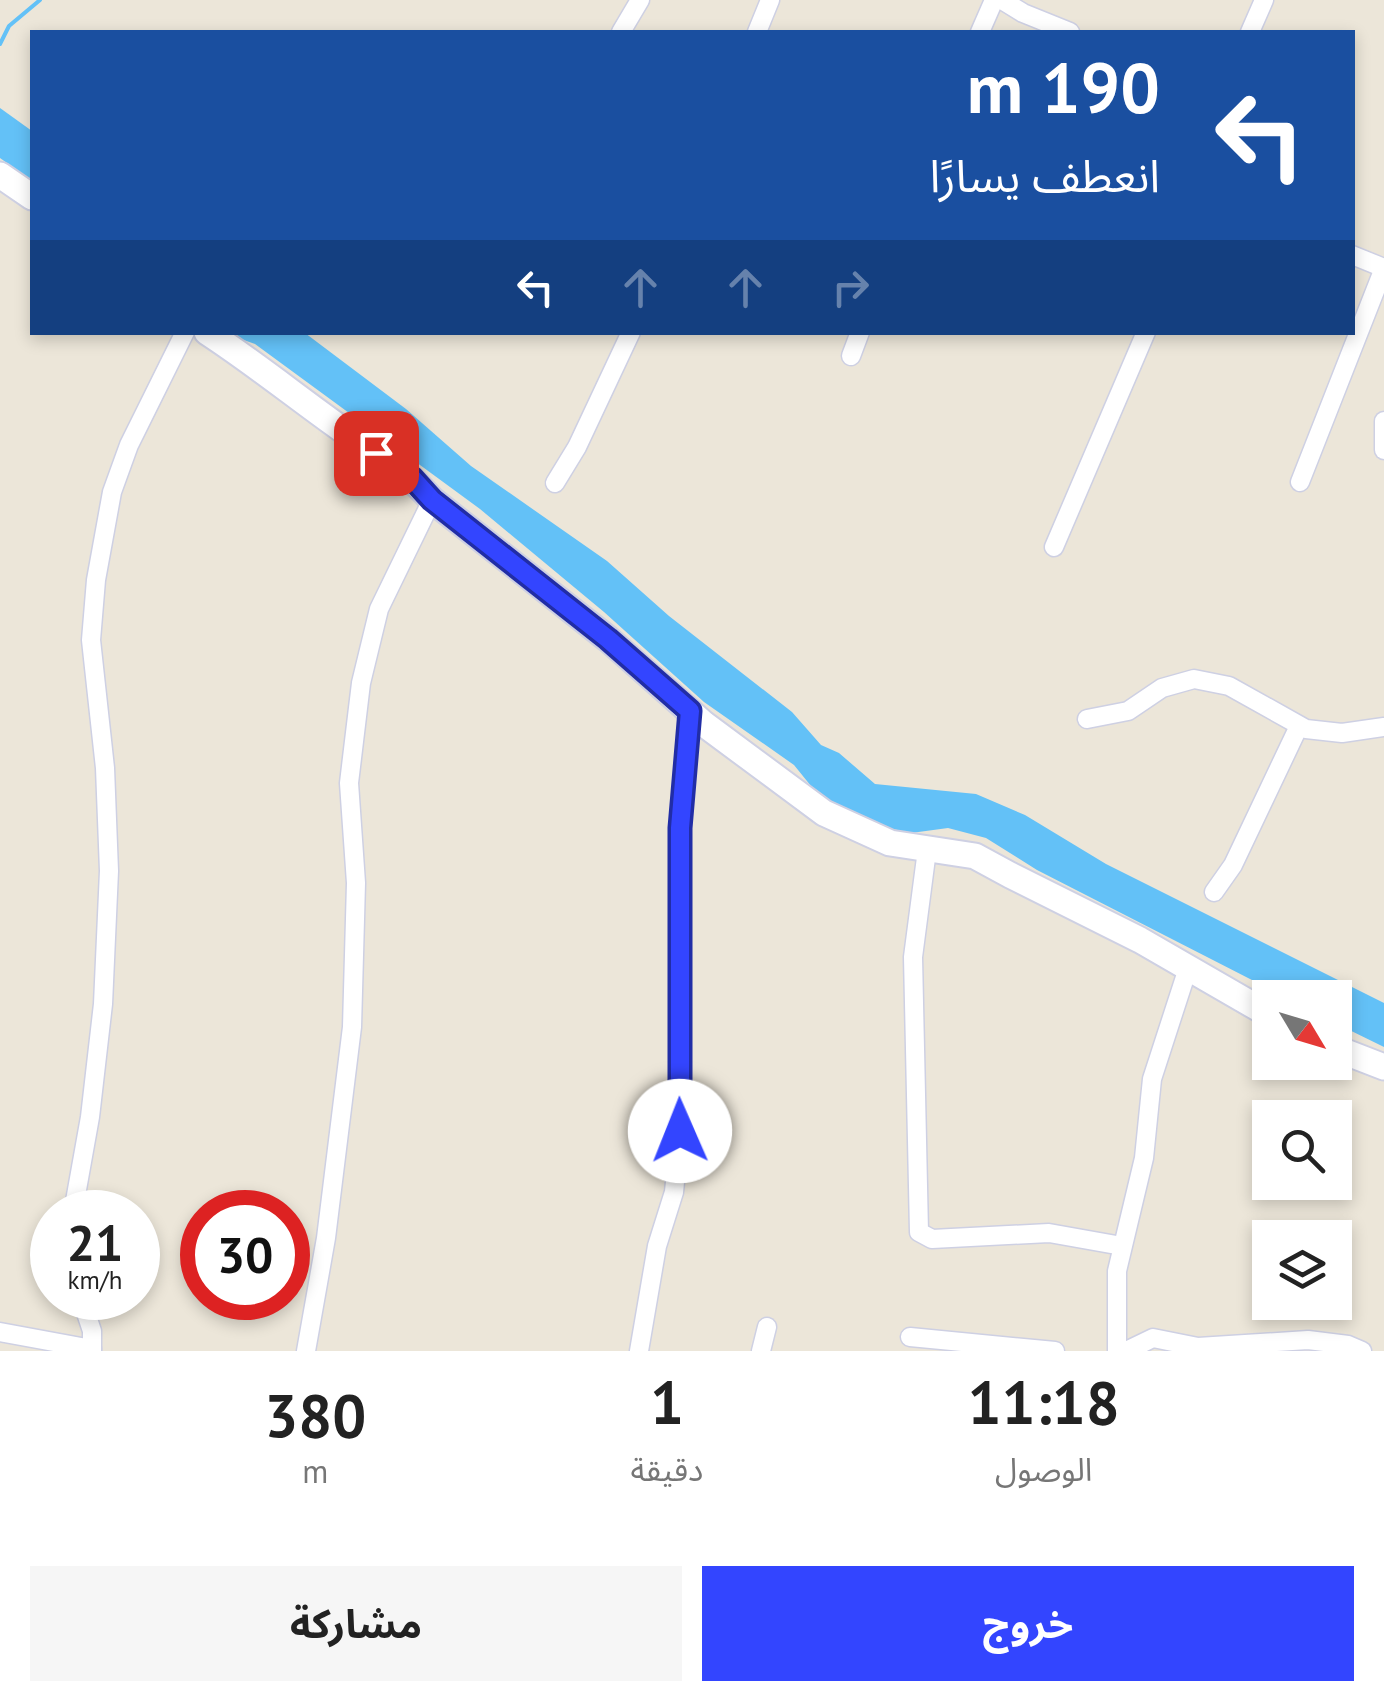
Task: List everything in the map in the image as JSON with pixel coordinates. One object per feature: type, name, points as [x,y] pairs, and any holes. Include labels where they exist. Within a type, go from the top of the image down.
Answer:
[{"type":"street","points":[[622,30],[640,0]]},
{"type":"street","points":[[758,30],[770,0]]},
{"type":"street","points":[[981,30],[994,0]]},
{"type":"street","points":[[1002,0],[1065,30]]},
{"type":"street","points":[[1251,30],[1264,0]]},
{"type":"street","points":[[0,175],[30,196]]},
{"type":"street","points":[[1300,482],[1384,268],[1355,256]]},
{"type":"street","points":[[78,1190],[104,1004],[109,871],[105,768],[91,640],[96,580],[112,492],[129,446],[184,335]]},
{"type":"street","points":[[212,335],[412,478],[432,500],[608,639],[690,711],[824,814],[866,835],[992,863],[1252,1005]]},
{"type":"street","points":[[556,483],[630,335]]},
{"type":"street","points":[[851,356],[859,335]]},
{"type":"street","points":[[1054,547],[1145,335]]},
{"type":"street","points":[[1384,421],[1384,450]]},
{"type":"street","points":[[306,1351],[326,1238],[352,1027],[356,883],[349,783],[361,682],[379,609],[432,500]]},
{"type":"street","points":[[1087,719],[1128,711],[1172,684],[1206,680],[1229,686],[1298,726],[1342,733],[1384,727]]},
{"type":"street","points":[[639,1351],[657,1246],[674,1192],[679,1149],[680,828],[690,711]]},
{"type":"street","points":[[1214,892],[1232,865],[1298,726]]},
{"type":"street","points":[[927,850],[913,956],[919,1232],[932,1239],[1049,1233],[1122,1246]]},
{"type":"street","points":[[1117,1351],[1117,1272],[1144,1158],[1152,1079],[1188,968]]},
{"type":"street","points":[[1352,1054],[1384,1066]]},
{"type":"street","points":[[0,1332],[92,1350],[88,1320]]},
{"type":"street","points":[[761,1351],[767,1327]]},
{"type":"street","points":[[910,1337],[1055,1351]]},
{"type":"street","points":[[1126,1351],[1152,1338],[1212,1347],[1308,1340],[1362,1351]]},
{"type":"water","points":[[0,108],[30,130],[30,180],[0,158]]},
{"type":"water","points":[[230,335],[308,335],[406,409],[471,466],[607,561],[669,616],[792,712],[821,745],[839,753],[875,784],[976,794],[1025,815],[1106,864],[1338,980],[1252,980],[1037,870],[986,838],[948,828],[911,833],[874,825],[839,807],[811,786],[794,765],[704,702],[480,509],[255,344]]},
{"type":"water","points":[[1352,987],[1384,1003],[1384,1047],[1352,1031]]},
{"type":"waterway","points":[[0,44],[9,26],[40,0]]},
{"type":"route","points":[[376,453],[412,478],[432,500],[608,639],[666,694],[690,711],[680,828],[680,1131]]}]
